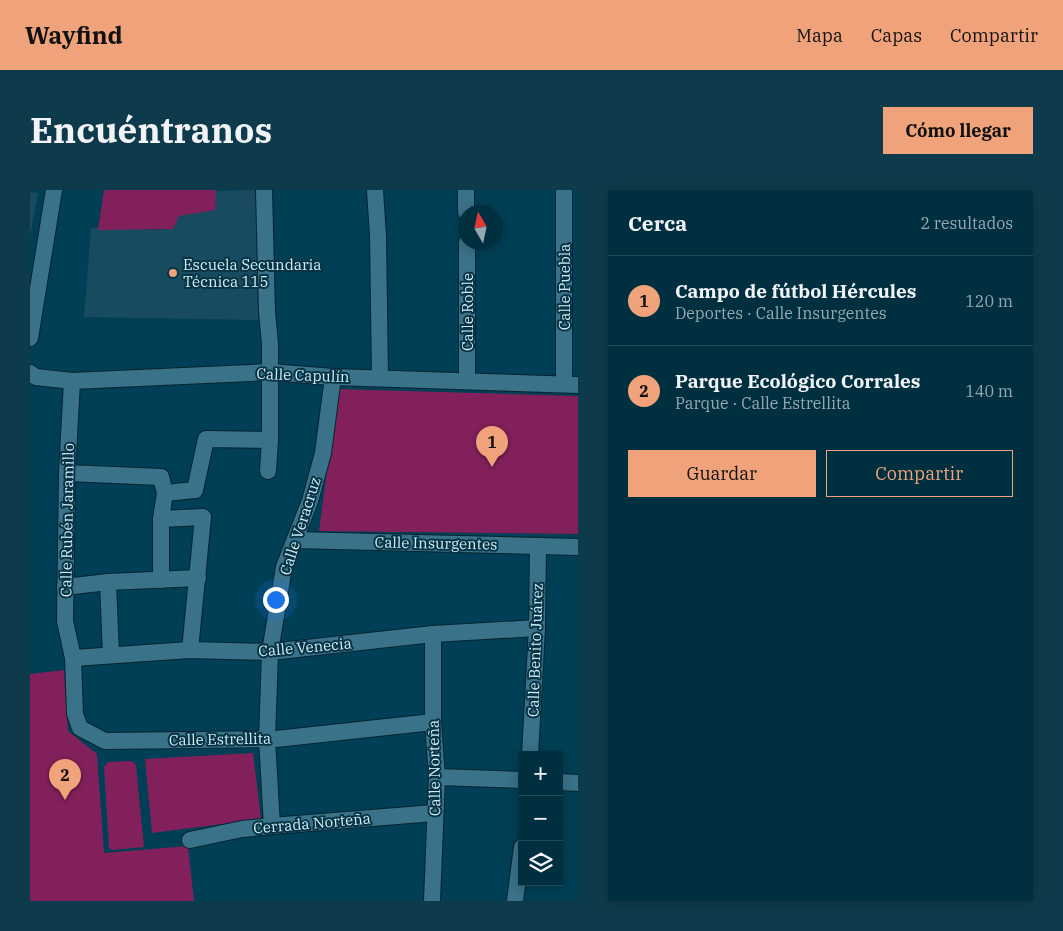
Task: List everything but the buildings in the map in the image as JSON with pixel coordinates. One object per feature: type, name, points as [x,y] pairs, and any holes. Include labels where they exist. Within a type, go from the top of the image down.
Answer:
[{"type":"street","points":[[30,338],[54,190]]},
{"type":"street","points":[[264,190],[270,372],[268,471]]},
{"type":"street","points":[[375,190],[378,236],[380,377]]},
{"type":"street","points":[[466,190],[466,205]]},
{"type":"street","name":"Calle Puebla","points":[[569,196],[571,384]]},
{"type":"street","name":"Calle Roble","points":[[467,250],[467,381]]},
{"type":"street","name":"Calle Capulín","points":[[30,373],[36,377],[72,381],[270,372],[333,377],[571,384]]},
{"type":"street","name":"Calle Veracruz","points":[[272,826],[267,738],[270,652],[284,567],[310,501],[323,453],[333,377]]},
{"type":"street","name":"Calle Rubén Jaramillo","points":[[72,381],[67,473],[65,621],[73,658]]},
{"type":"street","points":[[190,650],[203,517],[195,490],[206,439],[270,440]]},
{"type":"street","points":[[67,473],[161,477],[165,493],[161,518],[161,580]]},
{"type":"street","points":[[165,493],[195,490]]},
{"type":"street","points":[[161,518],[203,517]]},
{"type":"street","name":"Calle Insurgentes","points":[[295,540],[578,547]]},
{"type":"street","name":"Calle Benito Juárez","points":[[530,751],[538,628],[538,546]]},
{"type":"street","points":[[66,587],[108,582],[198,578]]},
{"type":"street","points":[[108,582],[111,655]]},
{"type":"street","name":"Calle Venecia","points":[[73,658],[190,650],[270,652],[433,634],[538,628]]},
{"type":"street","name":"Calle Norteña","points":[[432,901],[436,777],[433,722],[433,634]]},
{"type":"street","name":"Calle Estrellita","points":[[73,658],[75,714],[80,728],[105,741],[267,738],[433,722]]},
{"type":"street","points":[[436,777],[518,780]]},
{"type":"street","points":[[563,782],[578,783]]},
{"type":"street","name":"Cerrada Norteña","points":[[190,840],[242,829],[434,813]]},
{"type":"street","points":[[515,901],[518,878]]},
{"type":"shaded area","points":[[104,190],[216,190],[215,210],[179,216],[173,229],[98,230]]},
{"type":"shaded area","name":"Escuela Secundaria Técnica 115","points":[[257,190],[258,320],[84,317],[91,228],[163,230],[166,217],[216,191]]},
{"type":"shaded area","points":[[30,192],[38,193],[30,237]]},
{"type":"shaded area","points":[[338,389],[578,396],[578,534],[319,531]]},
{"type":"shaded area","points":[[64,670],[68,731],[97,754],[104,853],[188,846],[194,901],[30,901],[30,674]]},
{"type":"shaded area","points":[[253,753],[261,819],[152,833],[145,759]]},
{"type":"shaded area","points":[[132,761],[136,765],[144,847],[112,850],[109,848],[104,767],[108,762]]},
{"type":"place","name":"Escuela Secundaria Técnica 115","points":[[173,273]]},
{"type":"place","name":"Campo de fútbol Hércules","points":[[492,467]]},
{"type":"place","name":"Parque Ecológico Corrales","points":[[65,800]]}]
